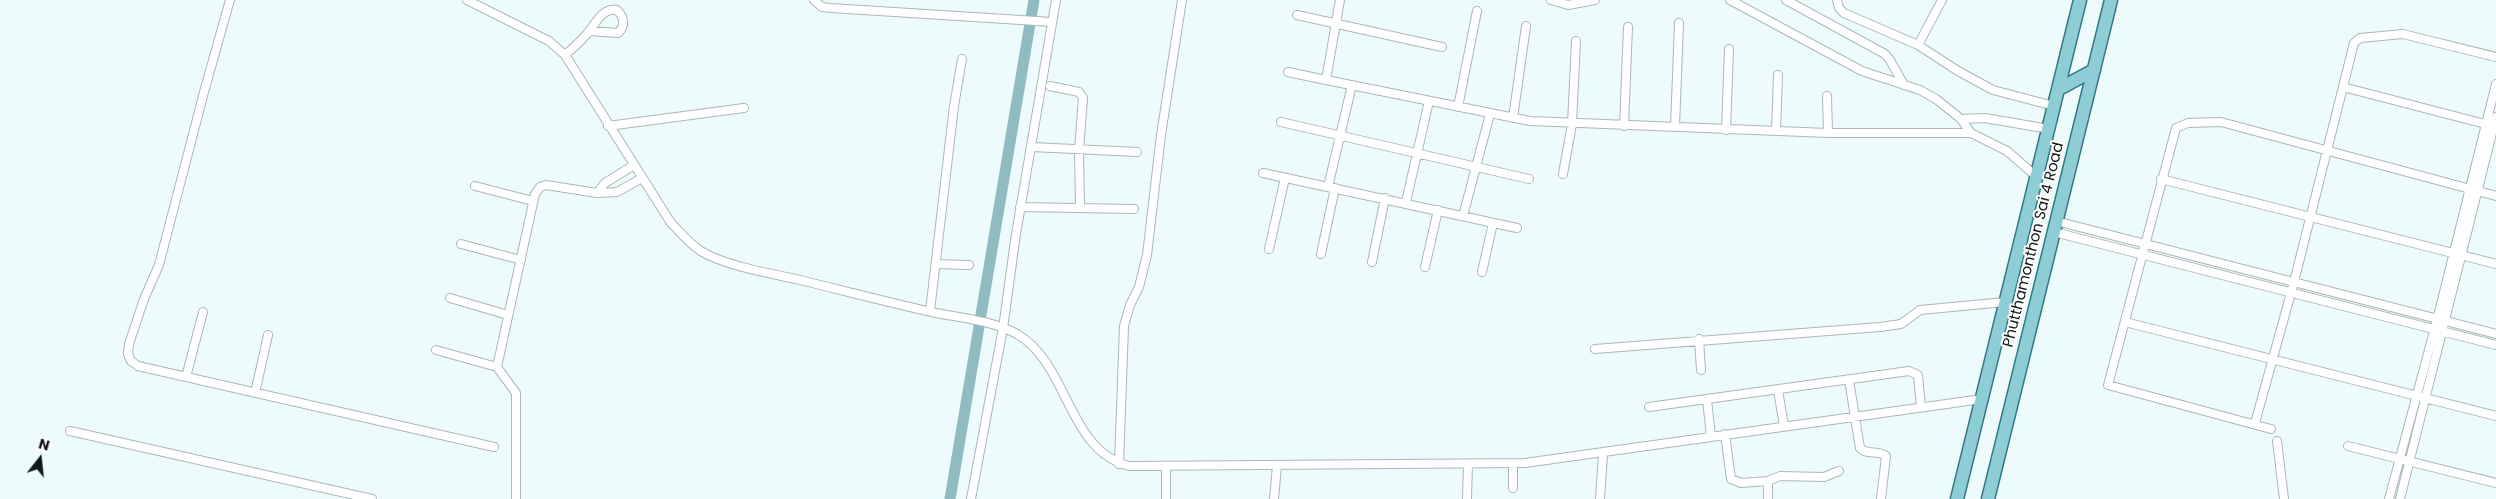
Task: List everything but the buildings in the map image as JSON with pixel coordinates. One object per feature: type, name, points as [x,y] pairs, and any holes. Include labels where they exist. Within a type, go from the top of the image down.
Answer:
[{"type":"main road","name":"Phutthamonthon Sai 4 Road","points":[[1957,499],[2080,0]]},
{"type":"main road","name":"Phutthamonthon Sai 4 Road","points":[[1988,499],[2111,0]]},
{"type":"main road","points":[[2059,89],[2094,70]]},
{"type":"street","points":[[230,0],[159,265],[144,299],[128,354],[131,361],[138,366],[494,447]]},
{"type":"street","points":[[467,0],[549,41],[565,55],[608,126],[671,223],[692,246],[708,255],[741,266],[992,325],[1016,334],[1035,348],[1089,438],[1104,455],[1119,464],[1138,467],[1513,464],[1603,454],[1711,436],[1982,399]]},
{"type":"street","points":[[487,9],[490,0]]},
{"type":"street","points":[[814,0],[822,7],[831,8],[1033,19],[1052,22]]},
{"type":"street","points":[[971,499],[1003,328],[1020,207],[1032,147],[1056,0]]},
{"type":"street","points":[[1119,464],[1124,326],[1130,305],[1139,287],[1147,255],[1161,134],[1182,0]]},
{"type":"street","points":[[1326,80],[1340,0]]},
{"type":"street","points":[[1550,0],[1568,5],[1595,0]]},
{"type":"street","points":[[1730,0],[1862,71],[1904,85],[1936,100],[1961,119],[1971,133]]},
{"type":"street","points":[[1786,0],[1885,54],[1904,85]]},
{"type":"street","points":[[1837,0],[1839,8],[1844,13],[1918,45],[1958,71],[1993,90],[2054,106]]},
{"type":"street","points":[[1918,45],[1942,0]]},
{"type":"street","points":[[565,55],[589,31],[603,13],[612,9],[617,10],[623,18],[623,26],[618,33],[589,31]]},
{"type":"street","points":[[1458,107],[1477,11]]},
{"type":"street","points":[[1297,15],[1442,47]]},
{"type":"street","points":[[1675,128],[1679,23]]},
{"type":"street","points":[[1513,118],[1526,26]]},
{"type":"street","points":[[1624,126],[1628,27]]},
{"type":"street","points":[[2255,423],[2294,282],[2354,43],[2360,38],[2412,35],[2496,57]]},
{"type":"street","points":[[1563,174],[1572,124],[1576,41]]},
{"type":"street","points":[[1726,130],[1729,49]]},
{"type":"street","points":[[930,311],[954,106],[962,59]]},
{"type":"street","points":[[1288,72],[1490,114],[1572,124],[1828,133],[1971,133],[2007,151],[2037,177]]},
{"type":"street","points":[[1776,131],[1778,75]]},
{"type":"street","points":[[1321,254],[1340,136],[1352,84]]},
{"type":"street","points":[[2388,499],[2421,396],[2473,190],[2492,125],[2496,84]]},
{"type":"street","points":[[1050,86],[1079,92],[1083,98],[1080,150],[1080,208]]},
{"type":"street","points":[[2343,87],[2492,125]]},
{"type":"street","points":[[1827,96],[1828,133]]},
{"type":"street","points":[[1406,202],[1429,101]]},
{"type":"street","points":[[608,126],[744,108]]},
{"type":"street","points":[[1463,216],[1490,114]]},
{"type":"street","points":[[1961,119],[1985,118],[2049,129]]},
{"type":"street","points":[[2492,125],[2496,118]]},
{"type":"street","points":[[1282,122],[1529,179]]},
{"type":"street","points":[[2271,428],[2108,385],[2176,128],[2188,123],[2221,122],[2326,152],[2496,196]]},
{"type":"street","points":[[1032,147],[1137,152]]},
{"type":"street","points":[[597,193],[605,183],[634,165]]},
{"type":"street","points":[[1263,173],[1406,202],[1517,228]]},
{"type":"street","points":[[497,367],[533,201],[540,187],[546,185],[597,193],[617,192],[642,178]]},
{"type":"street","points":[[1269,249],[1285,178]]},
{"type":"street","points":[[2161,179],[2496,264]]},
{"type":"street","points":[[475,186],[533,201]]},
{"type":"street","points":[[1372,262],[1385,198]]},
{"type":"street","points":[[1020,207],[1134,209]]},
{"type":"street","points":[[1425,267],[1438,210]]},
{"type":"street","points":[[1482,272],[1493,223]]},
{"type":"street","points":[[2055,227],[2144,245],[2496,334]]},
{"type":"street","points":[[2055,227],[2142,255],[2496,345]]},
{"type":"street","points":[[461,244],[521,260]]},
{"type":"street","points":[[936,264],[969,265]]},
{"type":"street","points":[[450,298],[508,315]]},
{"type":"street","points":[[1595,349],[1901,324],[1920,310],[2005,302]]},
{"type":"street","points":[[186,376],[203,312]]},
{"type":"street","points":[[2125,322],[2496,416]]},
{"type":"street","points":[[255,393],[268,335]]},
{"type":"street","points":[[1699,340],[1701,370]]},
{"type":"street","points":[[436,350],[497,367],[516,394],[516,499]]},
{"type":"street","points":[[1649,406],[1707,400],[1893,373],[1915,372],[1920,380],[1922,407]]},
{"type":"street","points":[[1849,380],[1861,450],[1882,453],[1886,456],[1881,499]]},
{"type":"street","points":[[1778,390],[1784,426]]},
{"type":"street","points":[[2400,499],[2410,461],[2421,396]]},
{"type":"street","points":[[1707,400],[1711,436]]},
{"type":"street","points":[[70,431],[372,499]]},
{"type":"street","points":[[1725,434],[1731,479],[1742,483],[1768,481],[1780,476],[1824,477],[1839,471]]},
{"type":"street","points":[[2277,441],[2284,499]]},
{"type":"street","points":[[2348,446],[2496,483]]},
{"type":"street","points":[[1600,499],[1603,454]]},
{"type":"street","points":[[1467,499],[1468,464]]},
{"type":"street","points":[[1513,464],[1513,488]]},
{"type":"street","points":[[1274,499],[1277,466]]},
{"type":"street","points":[[1166,467],[1166,499]]},
{"type":"street","points":[[1768,481],[1768,499]]},
{"type":"waterway","points":[[950,499],[1034,0]]}]
